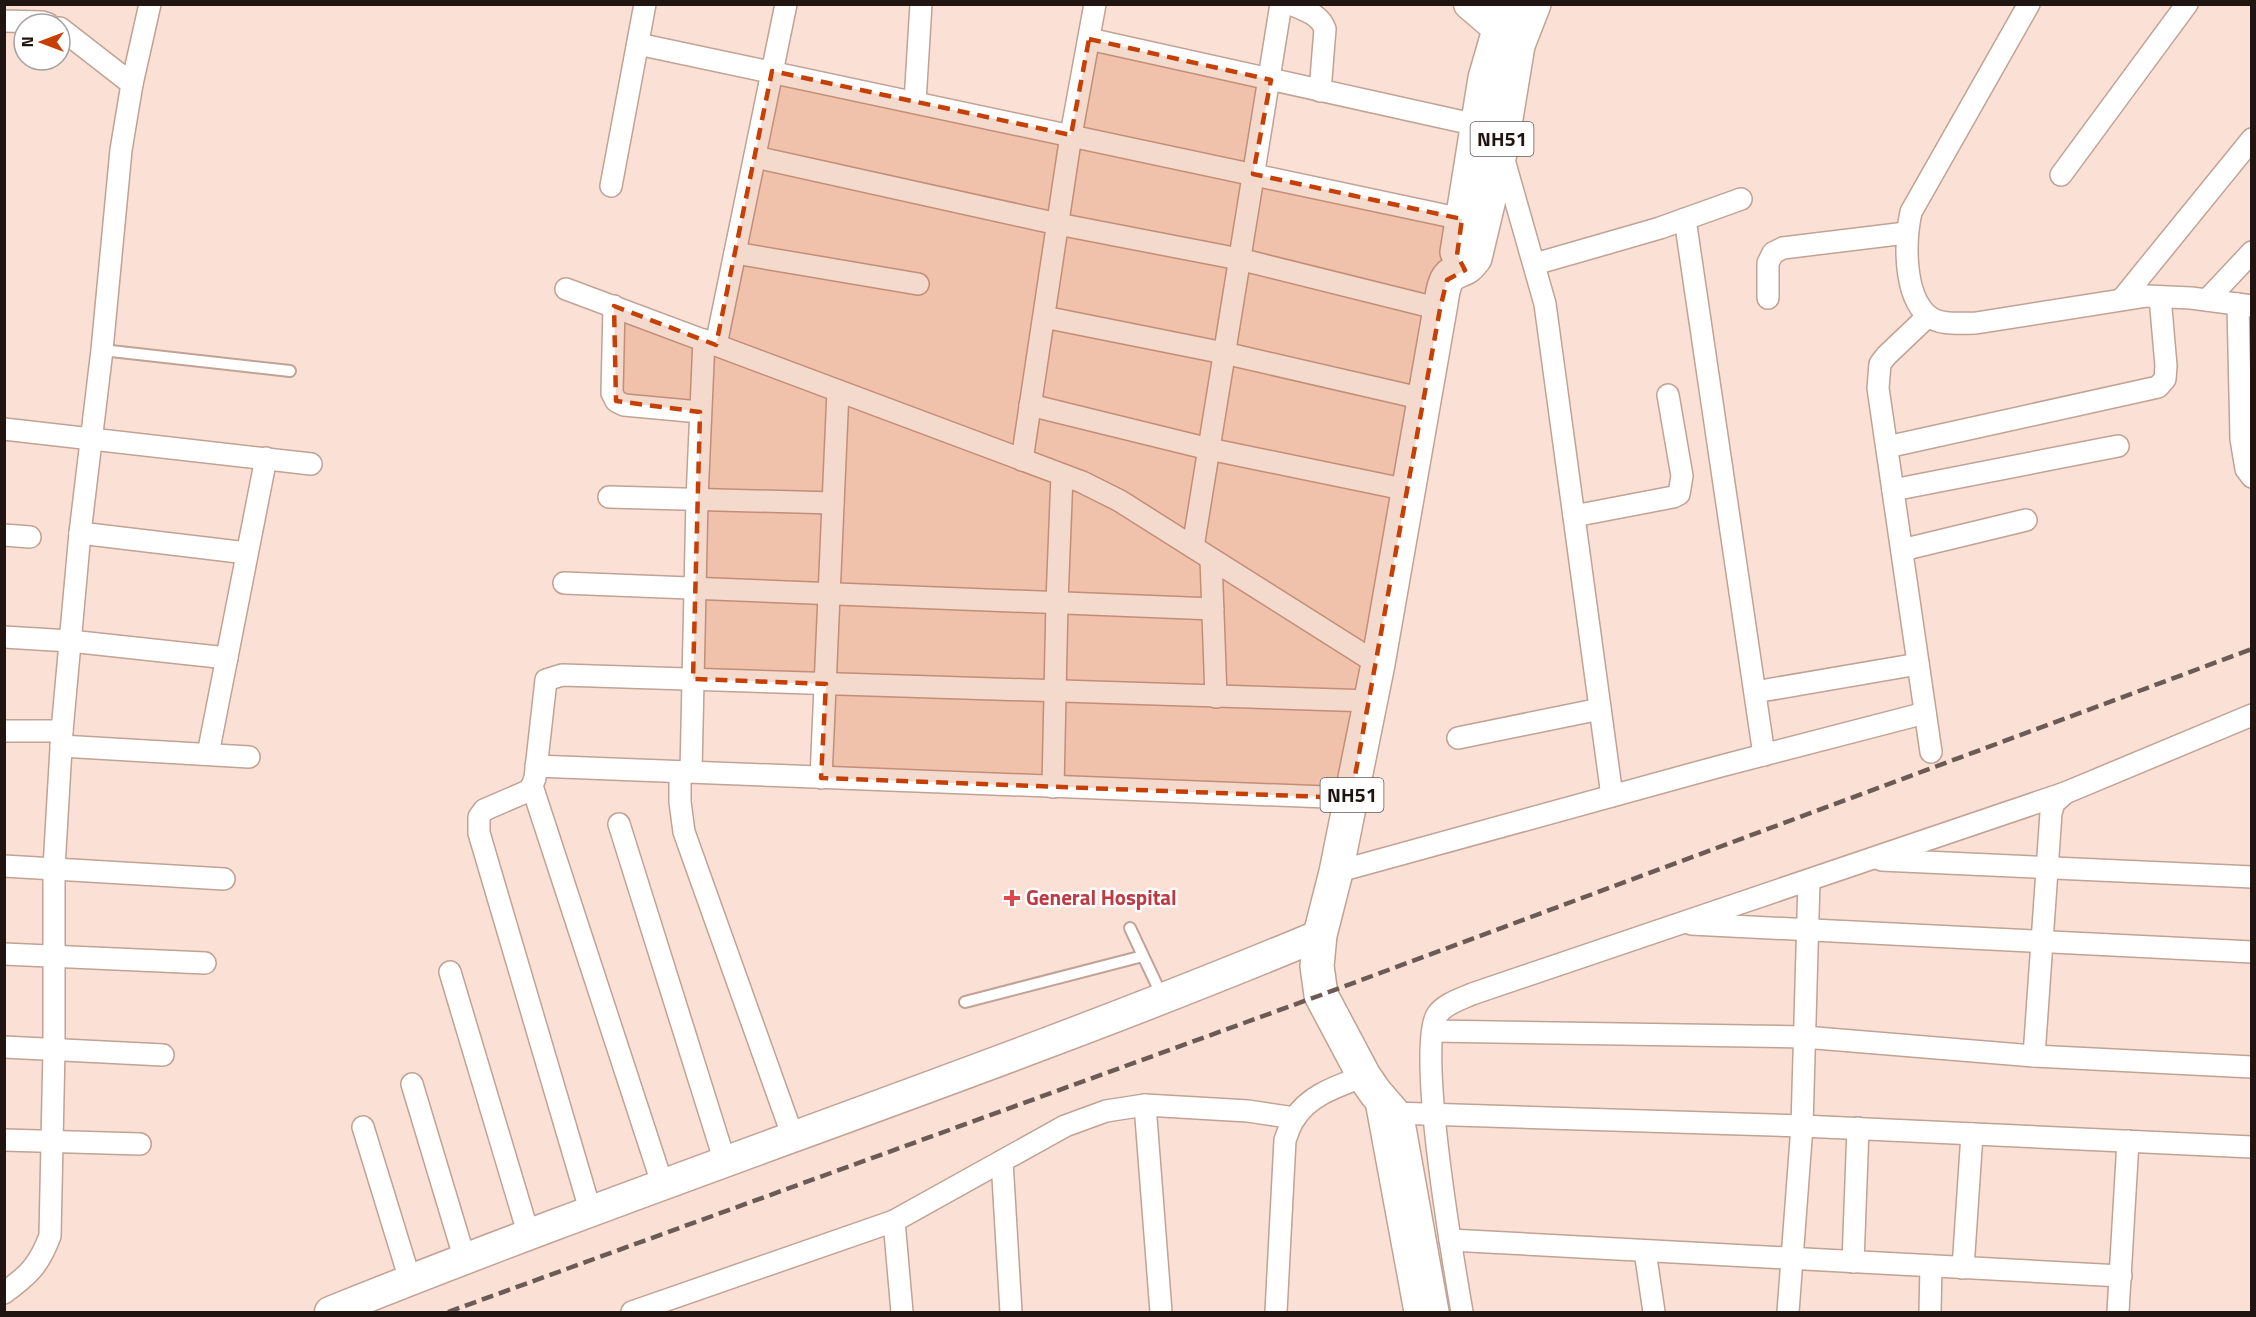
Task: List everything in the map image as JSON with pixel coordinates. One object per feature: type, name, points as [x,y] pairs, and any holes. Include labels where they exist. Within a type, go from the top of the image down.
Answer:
[{"type":"highway","name":"NH51","points":[[1465,270],[1457,255],[1485,78],[1509,27],[1534,4]]},
{"type":"highway","name":"NH51","points":[[1432,1312],[1399,1128],[1377,1094],[1321,994],[1317,966],[1320,935],[1336,872],[1378,664],[1440,309],[1447,280],[1451,274],[1465,270],[1475,258],[1501,149],[1509,27]]},
{"type":"main road","points":[[1468,4],[1509,27]]},
{"type":"main road","points":[[330,1312],[410,1280],[1163,999],[1320,935]]},
{"type":"street","points":[[611,186],[645,4]]},
{"type":"street","points":[[786,4],[735,253],[710,342],[700,412],[693,679],[686,772],[680,802],[684,832],[793,1137]]},
{"type":"street","points":[[915,102],[921,4]]},
{"type":"street","points":[[1022,460],[1071,135],[1095,4]]},
{"type":"street","points":[[1193,547],[1253,174],[1271,80],[1281,4]]},
{"type":"street","points":[[1292,4],[1316,15],[1322,21],[1325,29],[1320,90]]},
{"type":"street","points":[[2029,4],[1911,212],[1906,232],[1906,262],[1919,305],[1928,316],[1949,323],[1976,323],[2147,296],[2245,305],[2241,439],[2246,469],[2252,477]]},
{"type":"street","points":[[2061,175],[2187,4]]},
{"type":"street","points":[[4,1293],[30,1274],[42,1257],[50,1236],[54,1049],[54,868],[61,738],[80,533],[102,350],[121,150],[148,6]]},
{"type":"street","points":[[72,37],[132,84]]},
{"type":"street","points":[[1089,39],[1477,125]]},
{"type":"street","points":[[638,44],[1462,219]]},
{"type":"street","points":[[2122,299],[2252,139]]},
{"type":"street","points":[[1501,149],[1545,304],[1612,796]]},
{"type":"street","points":[[755,156],[1058,224],[1239,259],[1440,309]]},
{"type":"street","points":[[1535,264],[1660,228],[1741,199]]},
{"type":"street","points":[[1685,219],[1764,755]]},
{"type":"street","points":[[1768,298],[1768,263],[1773,253],[1783,248],[1906,232]]},
{"type":"street","points":[[2207,300],[2252,252]]},
{"type":"street","points":[[735,253],[918,284]]},
{"type":"street","points":[[566,288],[1062,475],[1120,501],[1378,664]]},
{"type":"street","points":[[1887,447],[2158,387],[2165,379],[2166,366],[2160,297]]},
{"type":"street","points":[[614,306],[612,393],[616,401],[624,405],[700,412]]},
{"type":"street","points":[[1928,316],[1880,364],[1878,388],[1931,752]]},
{"type":"street","points":[[1044,317],[1224,353],[1424,399]]},
{"type":"street","points":[[821,778],[838,391]]},
{"type":"street","points":[[1574,516],[1679,494],[1682,476],[1668,395]]},
{"type":"street","points":[[1030,405],[1209,449],[1408,490]]},
{"type":"street","points":[[4,429],[91,437],[311,464]]},
{"type":"street","points":[[1893,490],[2118,446]]},
{"type":"street","points":[[208,754],[266,458]]},
{"type":"street","points":[[1053,788],[1062,475]]},
{"type":"street","points":[[609,496],[833,503]]},
{"type":"street","points":[[1902,550],[2026,520]]},
{"type":"street","points":[[80,533],[247,553]]},
{"type":"street","points":[[4,535],[30,537]]},
{"type":"street","points":[[1211,559],[1216,697]]},
{"type":"street","points":[[564,583],[1213,609]]},
{"type":"street","points":[[4,637],[70,641],[226,658]]},
{"type":"street","points":[[1755,692],[1918,664]]},
{"type":"street","points":[[591,1212],[479,833],[479,816],[484,810],[528,791],[534,776],[546,680],[562,675],[1371,701]]},
{"type":"street","points":[[1458,738],[1600,709]]},
{"type":"street","points":[[1336,872],[1925,713]]},
{"type":"street","points":[[1462,1312],[1450,1240],[1431,1081],[1433,1031],[1436,1016],[1448,1006],[1472,994],[2065,793],[2252,716]]},
{"type":"street","points":[[4,731],[249,757]]},
{"type":"street","points":[[534,776],[686,772],[1351,798]]},
{"type":"street","points":[[534,776],[663,1186]]},
{"type":"street","points":[[2034,1056],[2051,813],[2054,803],[2065,793]]},
{"type":"street","points":[[619,824],[725,1162]]},
{"type":"street","points":[[1869,860],[2252,878]]},
{"type":"street","points":[[4,866],[224,879]]},
{"type":"street","points":[[1788,1312],[1802,1126],[1809,880]]},
{"type":"street","points":[[1679,924],[2252,952]]},
{"type":"street","points":[[4,954],[205,963]]},
{"type":"street","points":[[450,972],[528,1236]]},
{"type":"street","points":[[1433,1031],[1804,1037],[2034,1056],[2252,1067]]},
{"type":"street","points":[[4,1047],[163,1055]]},
{"type":"street","points":[[412,1084],[465,1260]]},
{"type":"street","points":[[1276,1312],[1285,1140],[1295,1118],[1305,1105],[1325,1091],[1377,1094],[1434,1113],[1858,1128],[2252,1147]]},
{"type":"street","points":[[1377,1094],[1415,1312]]},
{"type":"street","points":[[632,1312],[894,1221],[1065,1126],[1106,1111],[1145,1105],[1248,1111],[1295,1118]]},
{"type":"street","points":[[1145,1105],[1161,1312]]},
{"type":"street","points":[[363,1127],[410,1280]]},
{"type":"street","points":[[1853,1262],[1858,1128]]},
{"type":"street","points":[[1963,1268],[1972,1134]]},
{"type":"street","points":[[4,1140],[140,1144]]},
{"type":"street","points":[[2118,1312],[2128,1141]]},
{"type":"street","points":[[1002,1161],[1011,1312]]},
{"type":"street","points":[[894,1221],[902,1312]]},
{"type":"street","points":[[1450,1240],[2121,1276]]},
{"type":"street","points":[[1645,1251],[1654,1312]]},
{"type":"street","points":[[1930,1312],[1931,1266]]},
{"type":"lane","points":[[102,350],[290,371]]},
{"type":"lane","points":[[1130,928],[1163,999]]},
{"type":"lane","points":[[965,1002],[1143,956]]},
{"type":"highlighted area","points":[[1089,39],[1271,80],[1253,174],[1462,219],[1457,255],[1465,270],[1447,280],[1440,309],[1351,798],[821,778],[826,684],[693,679],[700,412],[616,401],[614,306],[716,345],[772,71],[1071,135]]},
{"type":"railway","points":[[448,1312],[1321,995],[2252,649]]},
{"type":"place","name":"General Hospital","points":[[1012,898]]}]
